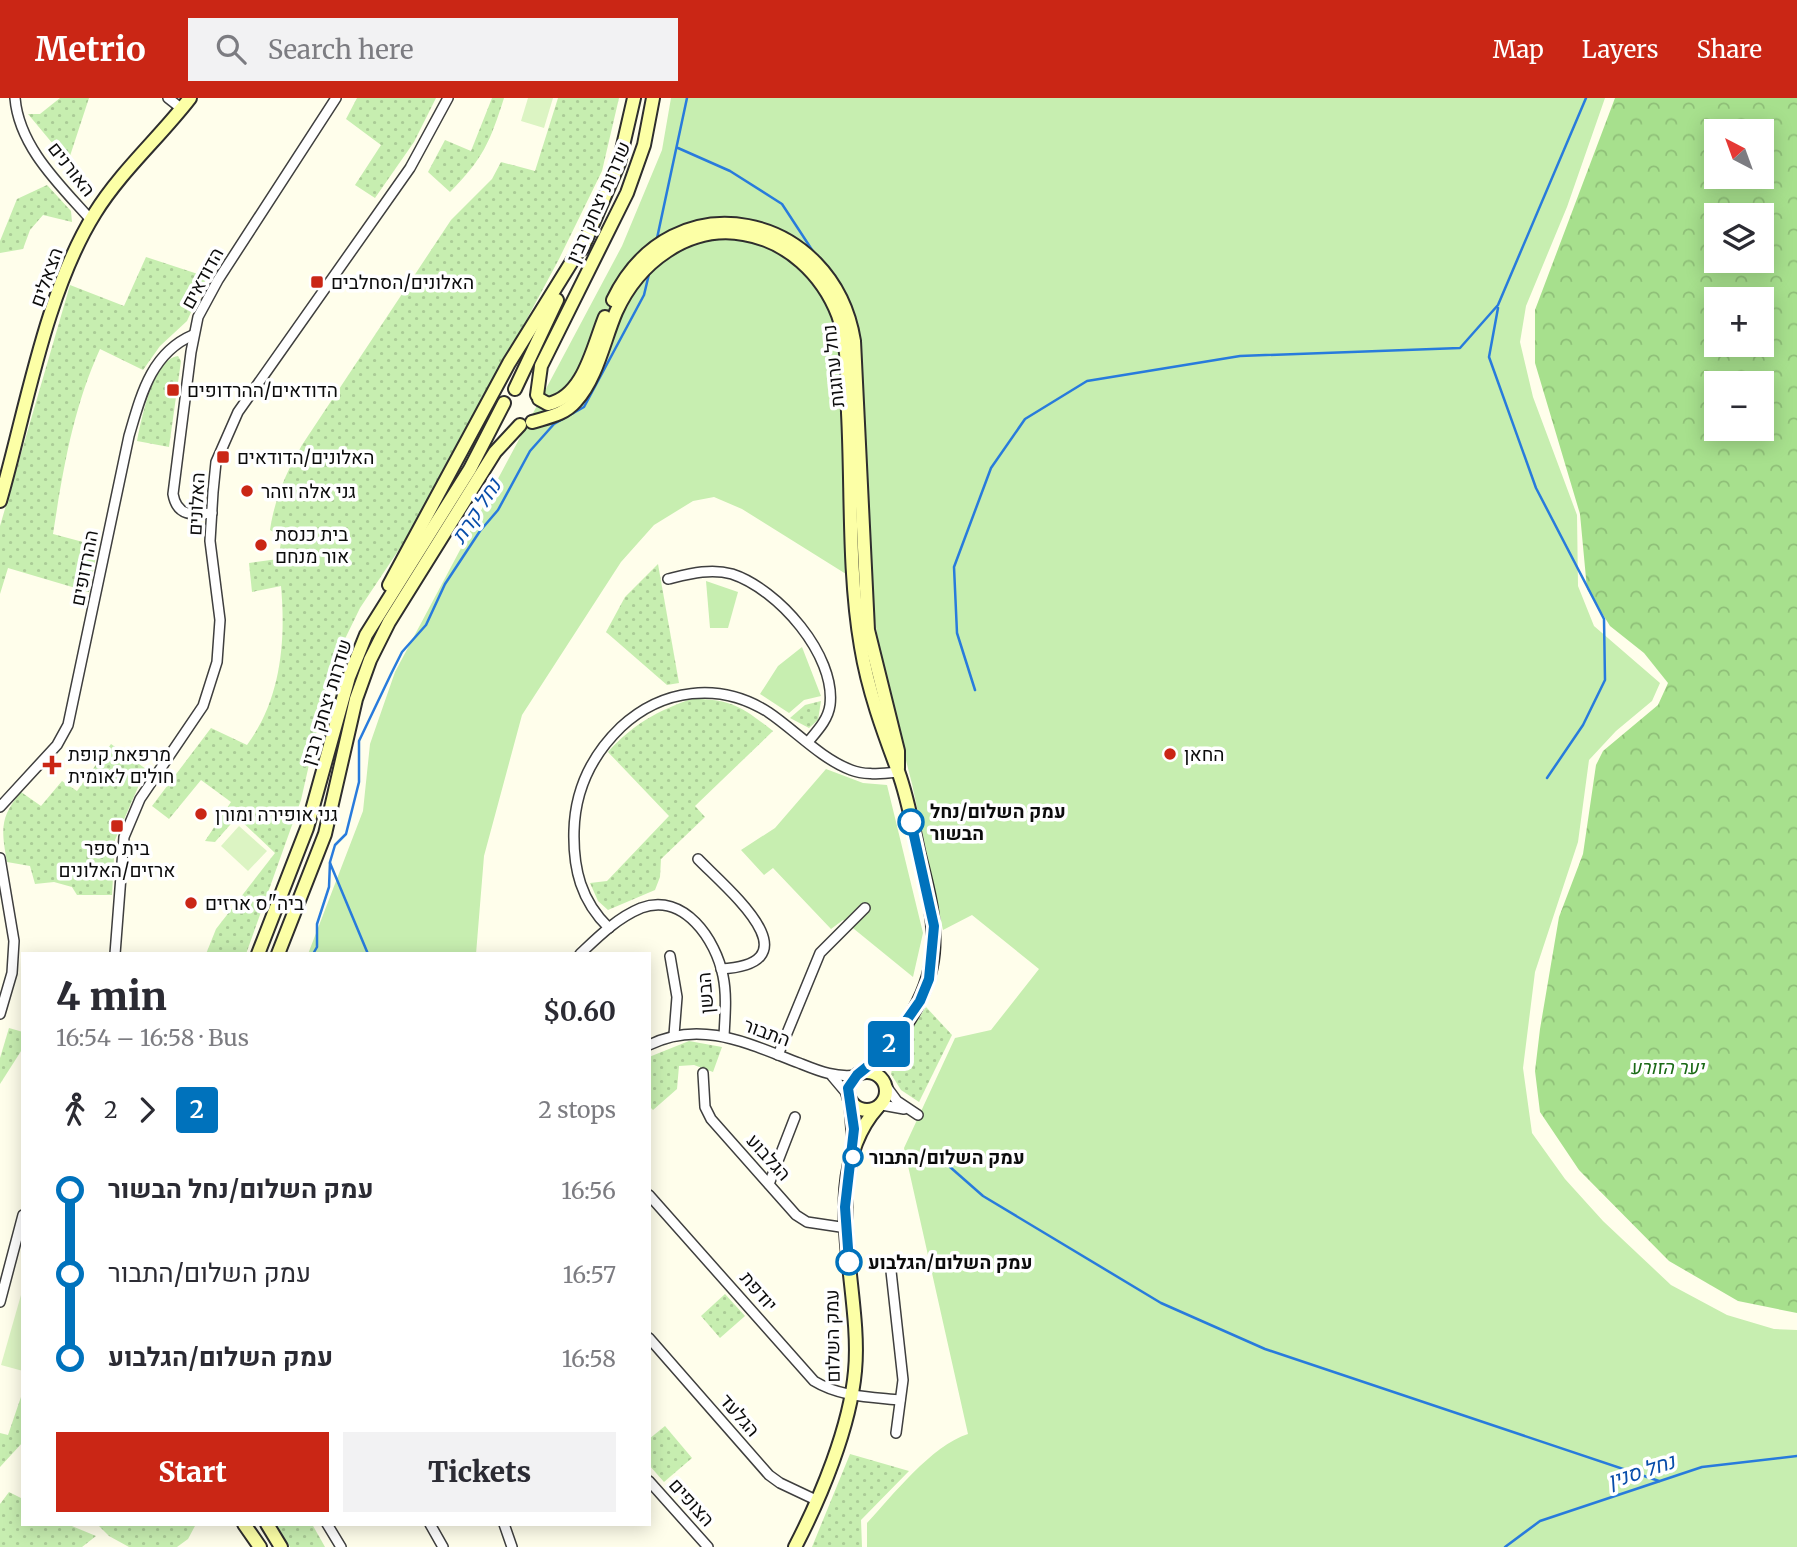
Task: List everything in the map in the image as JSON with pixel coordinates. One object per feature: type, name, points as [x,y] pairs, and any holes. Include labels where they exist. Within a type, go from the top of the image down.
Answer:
[{"type":"street","name":"האורנים","points":[[15,98],[20,122],[39,158],[91,220]]},
{"type":"street","points":[[168,98],[181,109]]},
{"type":"street","name":"הצאלים","points":[[0,501],[60,290],[91,220],[121,178],[190,98]]},
{"type":"street","name":"הדודאים","points":[[212,513],[189,515],[175,505],[173,494],[198,317],[212,290],[337,98]]},
{"type":"street","name":"האלונים","points":[[115,952],[124,837],[140,799],[202,706],[218,662],[220,642],[210,541],[216,462],[239,412],[410,168],[448,98]]},
{"type":"street","name":"שדרות יצחק רבין","points":[[515,390],[619,163],[634,98]]},
{"type":"street","name":"שדרות יצחק רבין","points":[[538,397],[541,366],[627,193],[644,145],[653,98]]},
{"type":"street","name":"נחל ערוגות","points":[[538,397],[548,404],[569,394],[580,378],[621,284],[650,253],[671,238],[696,227],[735,222],[775,233],[810,257],[838,291],[852,329],[868,631],[898,751],[899,772]]},
{"type":"street","name":"נחל ערוגות","points":[[526,424],[558,414],[576,401],[589,381],[626,292],[647,267],[674,246],[709,234],[743,233],[778,246],[804,264],[832,301],[845,343],[858,626],[882,727],[899,772],[930,897],[933,953],[929,979],[920,1001],[889,1045],[860,1074]]},
{"type":"street","points":[[366,635],[393,576],[509,363],[584,242]]},
{"type":"street","name":"ההרדופים","points":[[0,807],[57,745],[68,725],[129,436],[140,399],[164,353],[176,342],[194,335]]},
{"type":"street","points":[[527,388],[538,397],[540,413],[526,424],[506,415],[504,403],[515,390],[527,388]]},
{"type":"street","name":"שדרות יצחק רבין","points":[[259,952],[307,828],[349,677],[366,635],[466,477],[504,403]]},
{"type":"street","name":"שדרות יצחק רבין","points":[[279,952],[325,834],[355,699],[370,660],[389,622],[495,452],[526,424]]},
{"type":"street","points":[[668,579],[712,571],[733,575],[772,599],[799,623],[816,648],[829,691],[825,719],[808,743]]},
{"type":"street","points":[[609,928],[589,904],[578,882],[573,845],[574,816],[579,790],[607,740],[650,705],[698,691],[744,700],[767,712],[852,771],[868,774],[899,772]]},
{"type":"street","points":[[0,858],[14,941],[12,973],[0,1014]]},
{"type":"street","points":[[698,859],[757,920],[765,934],[766,946],[761,956],[738,968],[721,969]]},
{"type":"street","name":"הבשן","points":[[582,952],[609,928],[644,907],[675,908],[701,928],[721,969],[725,997],[724,1035]]},
{"type":"street","points":[[778,1055],[820,953],[865,908]]},
{"type":"street","points":[[670,956],[677,997],[674,1035]]},
{"type":"street","name":"התבור","points":[[651,1044],[674,1035],[695,1032],[724,1035],[830,1075],[860,1074]]},
{"type":"street","name":"נחל ערוגות","points":[[884,1082],[889,1045]]},
{"type":"street","name":"הגלבוע","points":[[703,1073],[705,1107],[711,1119],[769,1184],[807,1222],[846,1228]]},
{"type":"street","points":[[860,1074],[876,1074],[884,1082],[913,1113],[880,1106],[863,1111],[849,1099],[850,1082],[860,1074]]},
{"type":"street","name":"התבור","points":[[830,1075],[849,1099]]},
{"type":"street","points":[[880,1106],[884,1082]]},
{"type":"street","name":"עמק השלום","points":[[795,1547],[816,1500],[852,1395],[855,1333],[845,1207],[853,1156],[854,1129],[849,1099]]},
{"type":"street","name":"עמק השלום","points":[[853,1156],[862,1127],[880,1106]]},
{"type":"street","points":[[769,1184],[795,1117]]},
{"type":"street","name":"יודפת","points":[[651,1197],[803,1371],[826,1388],[852,1395],[900,1400]]},
{"type":"street","points":[[0,1302],[21,1223]]},
{"type":"street","points":[[890,1262],[902,1355],[896,1433]]},
{"type":"street","name":"הגלעד","points":[[651,1340],[769,1475],[816,1500]]},
{"type":"street","name":"הצופים","points":[[651,1483],[708,1547]]},
{"type":"street","points":[[245,1526],[260,1547]]},
{"type":"street","points":[[268,1526],[281,1547]]},
{"type":"street","points":[[328,1526],[341,1547]]},
{"type":"street","points":[[431,1526],[443,1547]]},
{"type":"street","points":[[505,1526],[512,1547]]},
{"type":"green space","points":[[60,98],[89,98],[68,162],[28,114],[40,114]]},
{"type":"green space","points":[[357,98],[436,98],[414,142],[375,198],[355,185],[381,145],[346,119]]},
{"type":"green space","points":[[492,98],[504,98],[494,127],[478,159],[450,192],[428,172],[445,140],[471,151]]},
{"type":"green space","points":[[528,98],[553,98],[544,128],[521,121]]},
{"type":"green space","points":[[558,98],[619,98],[602,171],[559,259],[444,474],[414,527],[360,608],[342,645],[328,681],[301,800],[247,952],[207,952],[216,929],[275,853],[237,817],[215,842],[205,841],[231,802],[201,780],[169,819],[152,806],[211,728],[247,745],[267,708],[279,669],[283,628],[281,586],[252,592],[249,563],[278,559],[282,537],[270,530],[275,507],[291,465],[451,220],[492,179],[501,162],[535,171]]},
{"type":"green space","points":[[671,98],[1605,98],[1567,207],[1526,306],[1520,342],[1533,397],[1577,515],[1578,586],[1594,626],[1660,683],[1652,701],[1616,731],[1589,760],[1578,842],[1535,972],[1523,1068],[1532,1133],[1565,1179],[1603,1221],[1671,1285],[1727,1315],[1774,1329],[1797,1330],[1797,1547],[867,1547],[867,1523],[900,1486],[941,1449],[968,1434],[904,1148],[955,1038],[991,1030],[1039,969],[972,915],[943,930],[912,784],[881,662],[869,578],[846,574],[742,509],[714,497],[693,501],[654,525],[621,562],[522,715],[484,856],[476,952],[309,952],[363,811],[370,744],[395,672],[622,246],[662,150]]},
{"type":"green space","name":"יער הזורע","points":[[1615,98],[1797,98],[1797,1313],[1738,1301],[1669,1261],[1579,1170],[1540,1112],[1535,1071],[1540,1029],[1559,917],[1583,854],[1596,765],[1603,751],[1658,705],[1668,683],[1644,653],[1610,626],[1587,589],[1580,514],[1535,363],[1535,310]]},
{"type":"green space","points":[[47,185],[71,211],[72,222],[43,215],[30,230],[23,249],[0,253],[0,241],[17,199]]},
{"type":"green space","points":[[146,257],[207,277],[187,321],[160,346],[143,370],[100,349],[91,371],[70,440],[53,534],[98,546],[89,592],[8,568],[0,594],[0,526],[70,285],[124,306]]},
{"type":"green space","points":[[178,356],[181,361],[169,447],[137,441],[155,379],[169,360]]},
{"type":"green space","points":[[658,564],[679,683],[667,685],[606,632],[625,597]]},
{"type":"green space","points":[[706,581],[738,592],[728,628],[710,628]]},
{"type":"green space","points":[[802,647],[821,696],[804,700],[789,713],[760,694],[778,666]]},
{"type":"green space","points":[[692,699],[736,706],[773,731],[695,806],[705,817],[661,859],[660,877],[655,890],[608,910],[598,901],[590,883],[607,881],[669,816],[608,752],[626,734],[646,720]]},
{"type":"green space","points":[[821,701],[818,720],[809,728],[790,718],[805,705]]},
{"type":"green space","points":[[111,744],[146,769],[115,840],[112,895],[77,895],[72,887],[54,882],[35,884],[30,866],[7,862],[3,832],[9,809],[21,792],[41,806],[62,781],[77,791]]},
{"type":"green space","points":[[826,769],[863,783],[887,785],[923,933],[913,977],[843,920],[831,929],[773,868],[764,875],[741,850],[775,828]]},
{"type":"green space","points":[[239,826],[267,851],[248,871],[221,846]]},
{"type":"green space","points":[[926,1007],[952,1035],[919,1102],[901,1090],[891,1074],[895,1056]]},
{"type":"green space","points":[[9,1028],[21,1031],[21,1051],[0,1084],[0,1058]]},
{"type":"green space","points":[[689,1041],[722,1047],[713,1072],[694,1065],[679,1066],[677,1089],[653,1110],[651,1056]]},
{"type":"green space","points":[[725,1294],[745,1316],[720,1338],[701,1316]]},
{"type":"green space","points":[[21,1295],[21,1370],[1,1365]]},
{"type":"green space","points":[[21,1397],[21,1444],[0,1467],[0,1433],[8,1435]]},
{"type":"green space","points":[[665,1426],[692,1458],[664,1482],[651,1467],[651,1437]]},
{"type":"green space","points":[[850,1454],[909,1471],[861,1520],[862,1547],[812,1547]]},
{"type":"green space","points":[[9,1492],[21,1498],[21,1526],[72,1526],[96,1536],[82,1547],[0,1547],[0,1504]]},
{"type":"green space","points":[[99,1526],[195,1526],[188,1539],[177,1547],[129,1547],[109,1536]]},
{"type":"green space","points":[[277,1526],[313,1526],[325,1547],[290,1547]]},
{"type":"waterway","name":"נחל קרת","points":[[656,243],[687,98]]},
{"type":"waterway","points":[[975,690],[957,633],[954,567],[991,468],[1025,419],[1087,381],[1240,356],[1460,348],[1498,305],[1586,98]]},
{"type":"waterway","points":[[678,148],[730,171],[782,204],[816,256]]},
{"type":"waterway","name":"נחל קרת","points":[[314,952],[317,947],[317,924],[329,887],[330,862],[335,845],[346,834],[359,782],[359,741],[391,674],[402,652],[426,625],[445,584],[480,531],[498,510],[530,451],[554,424],[584,407],[644,295],[649,274]]},
{"type":"waterway","points":[[1498,308],[1489,357],[1536,488],[1604,619],[1605,680],[1583,725],[1547,778]]},
{"type":"waterway","points":[[330,863],[367,952]]},
{"type":"waterway","points":[[950,1167],[983,1196],[1161,1303],[1265,1349],[1659,1481]]},
{"type":"waterway","name":"נחל סנין","points":[[1505,1547],[1540,1521],[1702,1467],[1797,1456]]},
{"type":"bus line","name":"2","points":[[849,1262],[845,1207],[853,1156],[854,1129],[848,1088],[857,1075],[883,1054],[920,1001],[929,979],[933,953],[934,926],[930,897],[911,822]]},
{"type":"place","name":"האלונים/הסחלבים","points":[[317,282]]},
{"type":"place","name":"הדודאים/ההרדופים","points":[[173,390]]},
{"type":"place","name":"האלונים/הדודאים","points":[[223,457]]},
{"type":"place","name":"גני אלה וזהר","points":[[247,491]]},
{"type":"place","name":"בית כנסת אור מנחם","points":[[261,545]]},
{"type":"place","name":"החאן","points":[[1170,754]]},
{"type":"place","name":"מרפאת קופת חולים לאומית","points":[[52,765]]},
{"type":"place","name":"גני אופירה ומורן","points":[[201,814]]},
{"type":"place","name":"עמק השלום/נחל הבשור","points":[[911,822]]},
{"type":"place","name":"בית ספר ארזים/האלונים","points":[[117,826]]},
{"type":"place","name":"ביה\"ס ארזים","points":[[191,903]]},
{"type":"place","name":"עמק השלום/התבור","points":[[853,1157]]},
{"type":"place","name":"עמק השלום/הגלבוע","points":[[849,1262]]}]
